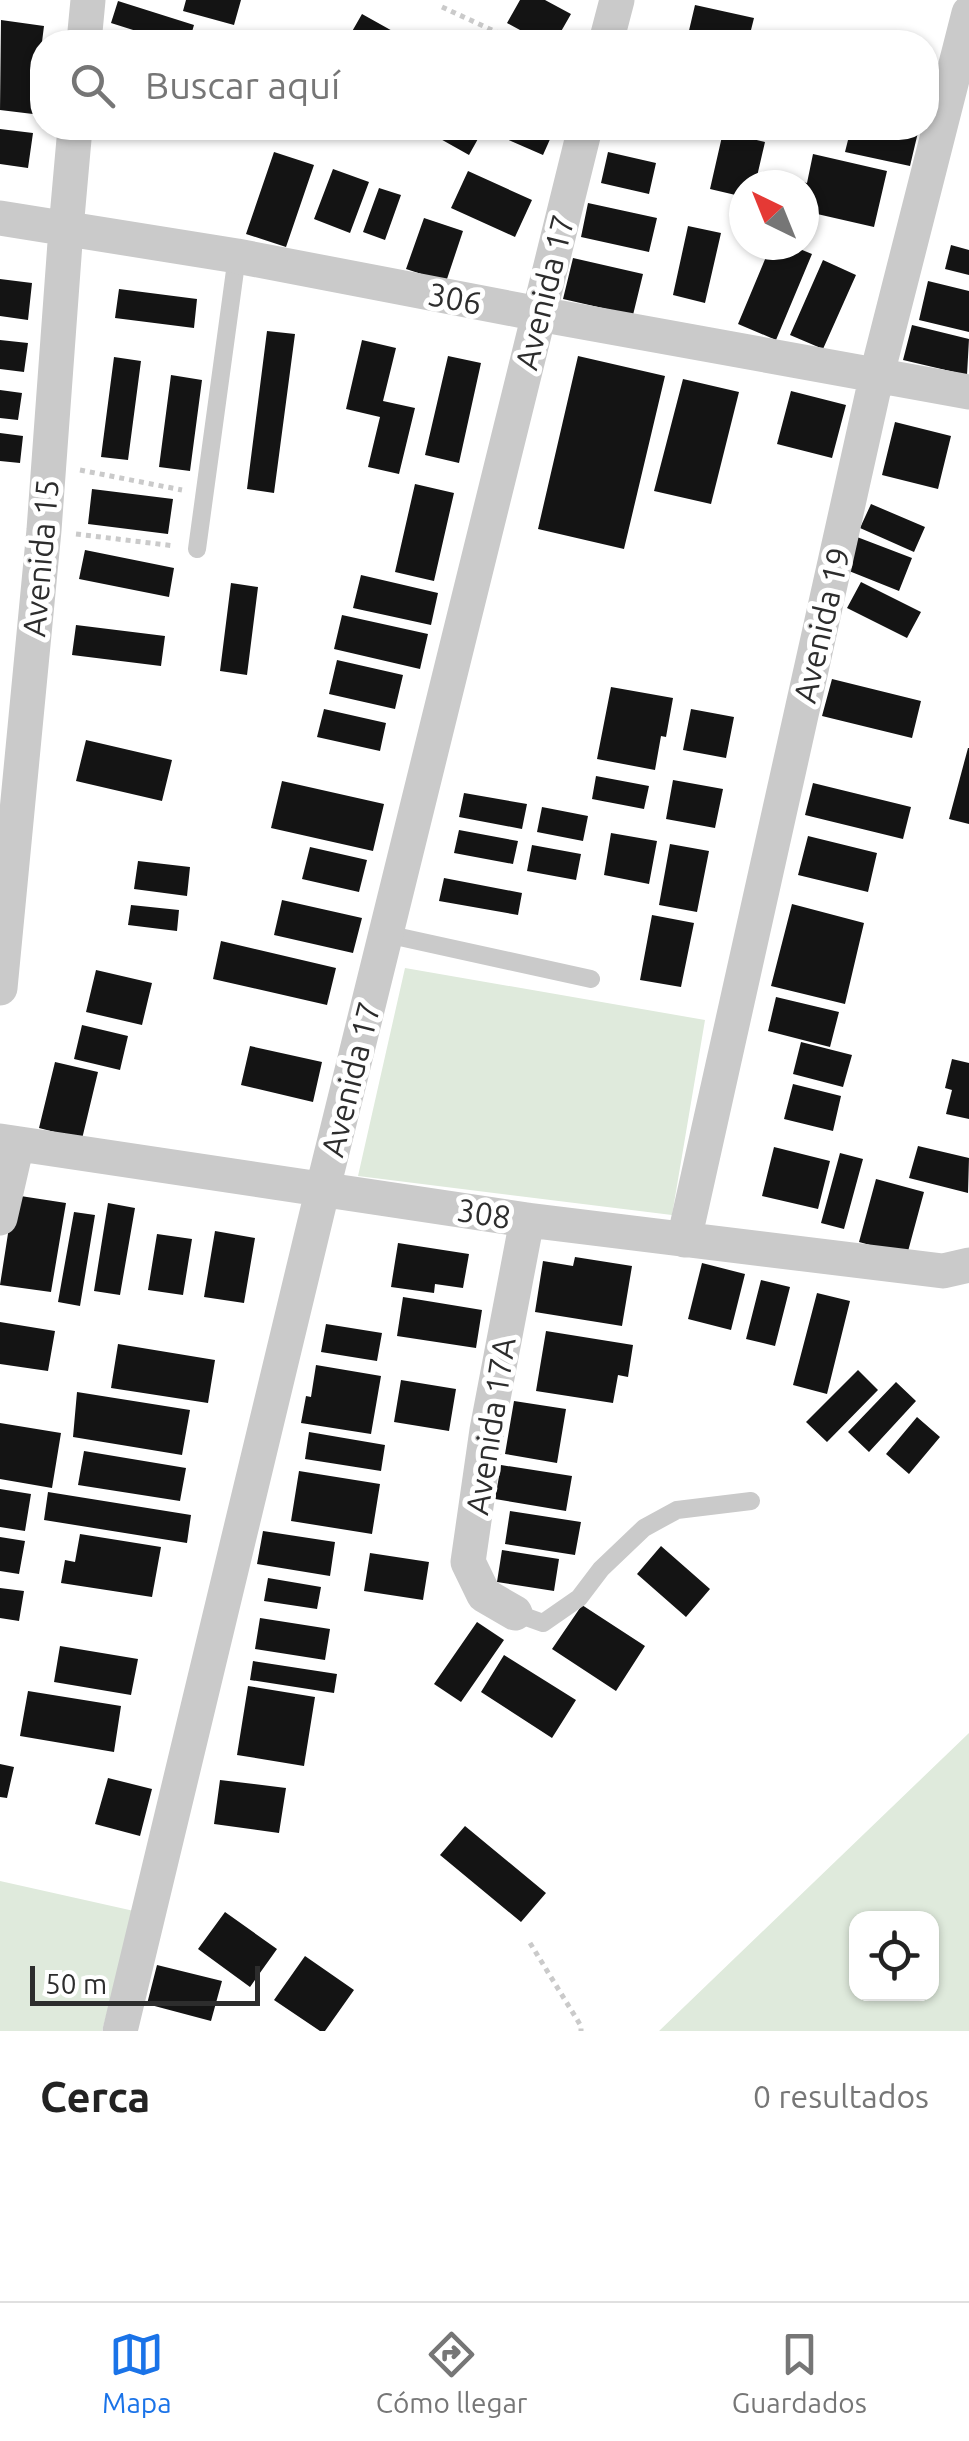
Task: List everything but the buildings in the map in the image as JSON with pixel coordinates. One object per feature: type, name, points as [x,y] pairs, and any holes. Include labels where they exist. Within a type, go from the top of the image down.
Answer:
[{"type":"street","points":[[85,30],[88,0]]},
{"type":"street","points":[[609,30],[617,0]]},
{"type":"street","name":"Avenida 19","points":[[939,129],[969,13]]},
{"type":"street","name":"Avenida 15","points":[[0,988],[44,530],[75,140]]},
{"type":"street","name":"Avenida 17","points":[[120,2031],[582,140]]},
{"type":"street","name":"Avenida 19","points":[[684,1240],[876,374],[936,140]]},
{"type":"street","name":"306","points":[[0,218],[237,256],[969,392]]},
{"type":"street","points":[[0,1218],[8,1143]]},
{"type":"street","name":"308","points":[[8,1143],[684,1240],[942,1271],[969,1265]]},
{"type":"street","name":"Avenida 17A","points":[[514,1614],[484,1595],[468,1562],[486,1430],[527,1220]]},
{"type":"lane","points":[[197,549],[237,256]]},
{"type":"lane","points":[[386,934],[590,979]]},
{"type":"lane","points":[[514,1614],[542,1623],[579,1598],[601,1568],[644,1528],[676,1510],[751,1502]]},
{"type":"path","points":[[442,7],[492,30]]},
{"type":"path","points":[[48,463],[204,494]]},
{"type":"path","points":[[44,530],[197,549]]},
{"type":"path","points":[[530,1943],[581,2031]]},
{"type":"green space","points":[[405,968],[705,1020],[672,1215],[358,1176]]},
{"type":"green space","points":[[969,1733],[969,2031],[659,2031]]},
{"type":"green space","points":[[0,1881],[134,1911],[102,2031],[0,2031]]}]
